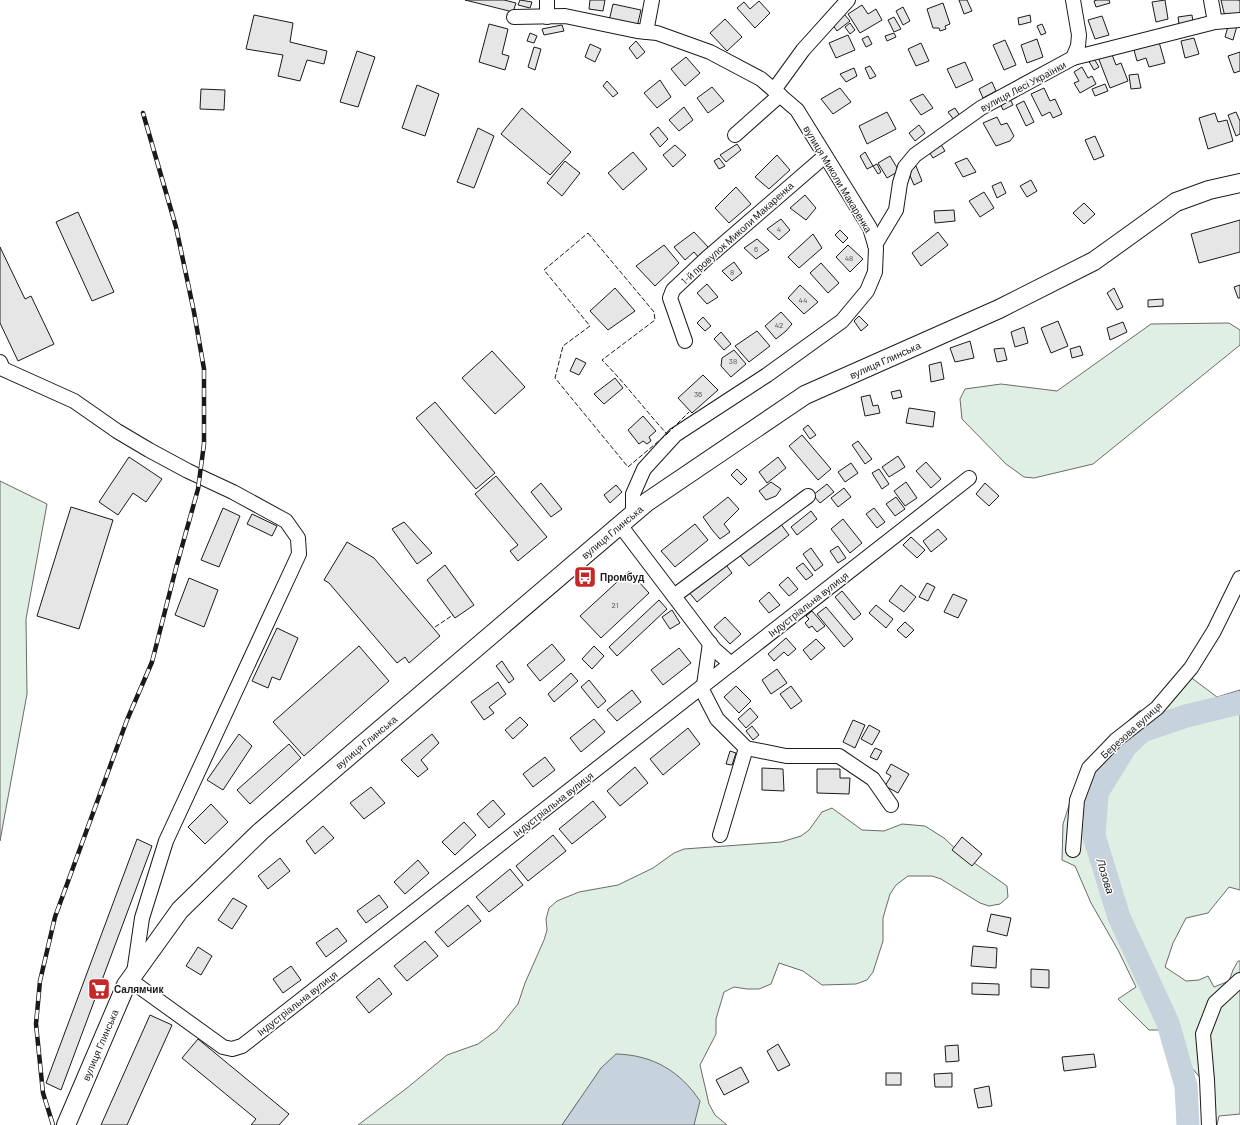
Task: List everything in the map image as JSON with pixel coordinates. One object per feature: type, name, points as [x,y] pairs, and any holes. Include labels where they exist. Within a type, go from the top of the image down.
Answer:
[{"type":"main road","name":"вулиця Глинська","points":[[66,1125],[126,985],[180,910],[260,832],[647,502],[805,395],[1000,309],[1094,261],[1176,202],[1209,190],[1240,183]]},
{"type":"street","points":[[547,0],[547,17]]},
{"type":"street","points":[[646,32],[652,0]]},
{"type":"street","points":[[735,135],[777,93],[803,50],[848,0]]},
{"type":"street","points":[[1073,0],[1079,35],[1078,46],[1073,58]]},
{"type":"street","points":[[1211,0],[1215,22]]},
{"type":"street","name":"вулиця Миколи Макаренка","points":[[514,17],[565,16],[657,33],[710,52],[761,79],[797,110],[870,228],[875,245],[875,272],[867,291],[842,321],[767,375],[675,435],[644,469],[633,494],[626,519]]},
{"type":"street","name":"вулиця Лесі Українки","points":[[875,245],[896,210],[900,183],[905,167],[915,155],[981,108],[1073,58],[1215,22],[1240,20]]},
{"type":"street","name":"1-й провулок Миколи Макаренка","points":[[685,341],[670,298],[673,290],[707,258],[825,156]]},
{"type":"street","points":[[0,362],[3,369],[74,401],[117,431],[149,450],[188,471],[233,492],[286,521],[298,538],[299,554],[166,841],[142,918],[131,977]]},
{"type":"street","name":"Індустріальна вулиця","points":[[131,977],[223,1047],[232,1049],[242,1046],[969,478]]},
{"type":"street","points":[[674,596],[808,496]]},
{"type":"street","points":[[626,519],[674,596],[714,649],[731,664]]},
{"type":"street","name":"Березова вулиця","points":[[1073,850],[1077,800],[1089,768],[1116,740],[1157,708],[1192,668],[1214,631],[1240,578]]},
{"type":"street","points":[[710,643],[703,686],[717,719],[746,748],[786,756],[839,756],[873,779],[891,805]]},
{"type":"street","points":[[720,835],[746,748]]},
{"type":"street","points":[[1209,1125],[1203,1034],[1215,1003],[1240,980]]},
{"type":"green space","points":[[1229,323],[1240,330],[1240,345],[1093,464],[1034,478],[1024,477],[1006,464],[962,419],[960,399],[965,389],[1001,384],[1057,391],[1151,324]]},
{"type":"green space","points":[[0,481],[47,504],[26,619],[27,694],[0,841]]},
{"type":"green space","points":[[1181,670],[1217,697],[1240,690],[1240,890],[1229,887],[1208,913],[1186,918],[1173,943],[1165,967],[1186,981],[1199,980],[1208,976],[1214,987],[1229,981],[1233,970],[1238,961],[1240,961],[1240,1114],[1219,1116],[1217,1125],[1205,1125],[1203,1081],[1180,1054],[1177,1033],[1164,1030],[1149,1030],[1118,999],[1136,987],[1118,950],[1091,903],[1075,866],[1062,860],[1063,824],[1071,799],[1106,742],[1139,711],[1148,710]]},
{"type":"green space","points":[[832,808],[862,830],[884,831],[902,824],[925,826],[944,838],[960,853],[1007,886],[1008,897],[1000,904],[989,906],[980,903],[941,879],[932,876],[908,876],[896,885],[890,894],[883,918],[883,941],[873,972],[867,980],[856,984],[822,985],[803,971],[779,963],[771,984],[759,989],[734,987],[724,992],[716,1019],[716,1034],[700,1065],[709,1104],[715,1115],[727,1125],[694,1125],[695,1124],[580,1099],[562,1125],[358,1125],[407,1088],[447,1055],[478,1044],[497,1030],[518,1004],[525,983],[544,940],[547,930],[546,919],[549,908],[557,901],[579,892],[618,885],[653,868],[674,853],[684,849],[781,842],[801,836],[809,830],[822,812]]},
{"type":"shaded area","points":[[616,1054],[629,1055],[654,1061],[684,1081],[700,1101],[694,1125],[562,1125],[601,1068]]},
{"type":"building","points":[[465,0],[504,0],[516,3],[513,12]]},
{"type":"building","points":[[520,0],[532,2],[530,8],[518,5]]},
{"type":"building","points":[[590,0],[605,0],[603,11],[589,9]]},
{"type":"building","points":[[959,0],[967,0],[972,11],[964,14]]},
{"type":"building","points":[[1109,0],[1110,3],[1096,7],[1094,1]]},
{"type":"building","points":[[1165,0],[1168,19],[1156,22],[1152,2]]},
{"type":"building","points":[[1221,0],[1240,1],[1240,14],[1225,17]]},
{"type":"building","points":[[759,1],[770,13],[755,28],[737,8],[744,2],[750,9]]},
{"type":"building","points":[[943,3],[950,24],[945,26],[946,29],[940,31],[939,28],[933,28],[927,9]]},
{"type":"building","points":[[613,4],[641,10],[637,27],[609,21]]},
{"type":"building","points":[[862,5],[868,14],[876,9],[882,20],[860,33],[848,14]]},
{"type":"building","points":[[903,7],[910,21],[903,25],[896,11]]},
{"type":"building","points":[[844,14],[850,21],[837,31],[832,24]]},
{"type":"building","points":[[254,15],[293,23],[290,42],[327,51],[324,64],[307,60],[300,81],[278,76],[283,55],[246,49]]},
{"type":"building","points":[[1030,15],[1031,22],[1019,25],[1018,18]]},
{"type":"building","points":[[1192,15],[1193,22],[1179,24],[1178,17]]},
{"type":"building","points":[[1102,16],[1109,35],[1095,39],[1088,20]]},
{"type":"building","points":[[894,17],[901,29],[894,32],[888,20]]},
{"type":"building","points":[[725,19],[742,37],[727,51],[710,33]]},
{"type":"building","points":[[850,23],[855,30],[850,34],[845,27]]},
{"type":"building","points":[[1229,23],[1237,26],[1233,40],[1225,37]]},
{"type":"building","points":[[489,24],[508,29],[502,54],[509,56],[505,70],[479,62]]},
{"type":"building","points":[[1042,24],[1046,33],[1041,35],[1037,26]]},
{"type":"building","points":[[562,25],[564,31],[544,35],[542,29]]},
{"type":"building","points":[[530,33],[537,36],[534,43],[527,41]]},
{"type":"building","points":[[894,33],[896,37],[887,41],[885,36]]},
{"type":"building","points":[[848,35],[855,50],[836,58],[829,43]]},
{"type":"building","points":[[868,36],[872,44],[866,47],[862,39]]},
{"type":"building","points":[[1194,38],[1199,54],[1185,58],[1181,41]]},
{"type":"building","points":[[1037,39],[1043,57],[1027,63],[1021,45]]},
{"type":"building","points":[[1005,40],[1016,65],[1004,70],[993,45]]},
{"type":"building","points":[[636,41],[645,52],[637,59],[629,48]]},
{"type":"building","points":[[1159,42],[1165,63],[1149,67],[1146,58],[1137,61],[1134,50]]},
{"type":"building","points":[[921,43],[929,61],[916,66],[908,49]]},
{"type":"building","points":[[590,44],[601,49],[595,62],[585,57]]},
{"type":"building","points":[[534,47],[541,49],[535,70],[528,67]]},
{"type":"building","points":[[357,51],[375,57],[358,107],[340,102]]},
{"type":"building","points":[[1111,52],[1116,65],[1121,63],[1128,81],[1110,88],[1098,57]]},
{"type":"building","points":[[1240,52],[1240,71],[1234,73],[1228,56]]},
{"type":"building","points":[[686,57],[700,73],[685,86],[671,69]]},
{"type":"building","points":[[1093,57],[1099,67],[1094,70],[1088,60]]},
{"type":"building","points":[[965,62],[973,80],[956,88],[947,69]]},
{"type":"building","points":[[870,66],[876,76],[870,79],[865,68]]},
{"type":"building","points":[[1082,67],[1088,78],[1092,76],[1096,84],[1080,93],[1074,83],[1079,81],[1074,72]]},
{"type":"building","points":[[854,68],[857,76],[846,82],[840,74]]},
{"type":"building","points":[[1138,74],[1141,88],[1131,89],[1129,75]]},
{"type":"building","points":[[660,80],[671,97],[657,108],[644,93]]},
{"type":"building","points":[[607,81],[618,93],[613,97],[603,86]]},
{"type":"building","points":[[992,82],[996,91],[983,98],[979,89]]},
{"type":"building","points":[[1105,84],[1108,91],[1095,96],[1092,89]]},
{"type":"building","points":[[417,85],[439,94],[425,136],[402,128]]},
{"type":"building","points":[[712,87],[724,101],[708,113],[697,98]]},
{"type":"building","points":[[840,88],[851,102],[833,114],[821,99]]},
{"type":"building","points":[[1044,88],[1050,101],[1055,99],[1062,114],[1053,118],[1050,112],[1042,116],[1031,94]]},
{"type":"building","points":[[201,89],[225,90],[224,110],[200,109]]},
{"type":"building","points":[[923,94],[933,108],[921,115],[910,100]]},
{"type":"building","points":[[1010,99],[1013,105],[1003,110],[1000,103]]},
{"type":"building","points":[[1024,101],[1034,122],[1026,126],[1016,105]]},
{"type":"building","points":[[684,107],[693,120],[679,131],[669,120]]},
{"type":"building","points":[[522,108],[571,152],[550,175],[501,134]]},
{"type":"building","points":[[955,108],[960,116],[954,120],[948,112]]},
{"type":"building","points":[[887,112],[896,129],[867,144],[859,126]]},
{"type":"building","points":[[1236,112],[1240,121],[1240,134],[1236,136],[1228,115]]},
{"type":"building","points":[[1215,113],[1218,122],[1227,120],[1233,141],[1208,149],[1199,118]]},
{"type":"building","points":[[997,117],[1001,125],[1007,123],[1014,136],[1010,141],[996,146],[983,123]]},
{"type":"building","points":[[919,125],[925,133],[915,141],[909,133]]},
{"type":"building","points":[[658,127],[668,139],[660,147],[650,134]]},
{"type":"building","points":[[478,128],[494,136],[474,188],[457,182]]},
{"type":"building","points":[[1095,136],[1104,156],[1094,160],[1085,140]]},
{"type":"building","points":[[940,143],[945,151],[933,158],[928,150]]},
{"type":"building","points":[[737,144],[741,150],[726,162],[720,155]]},
{"type":"building","points":[[675,145],[686,155],[673,167],[663,155]]},
{"type":"building","points":[[633,152],[647,169],[623,190],[608,173]]},
{"type":"building","points":[[865,152],[873,166],[867,169],[860,156]]},
{"type":"building","points":[[777,155],[790,170],[769,189],[755,177]]},
{"type":"building","points":[[890,156],[899,171],[887,178],[878,163]]},
{"type":"building","points":[[719,158],[725,166],[719,169],[714,161]]},
{"type":"building","points":[[967,158],[976,172],[963,177],[955,163]]},
{"type":"building","points":[[565,161],[580,173],[562,196],[547,183]]},
{"type":"building","points":[[877,164],[881,172],[878,174],[873,166]]},
{"type":"building","points":[[916,166],[922,181],[914,185],[908,171]]},
{"type":"building","points":[[1031,180],[1037,191],[1027,197],[1020,186]]},
{"type":"building","points":[[1001,182],[1006,193],[997,198],[992,186]]},
{"type":"building","points":[[736,187],[751,204],[729,223],[715,208]]},
{"type":"building","points":[[984,192],[994,208],[980,217],[969,201]]},
{"type":"building","points":[[805,195],[816,208],[806,220],[790,208]]},
{"type":"building","points":[[1084,203],[1095,214],[1084,224],[1073,213]]},
{"type":"building","points":[[954,210],[955,221],[935,223],[934,211]]},
{"type":"building","points":[[78,212],[114,292],[92,301],[56,222]]},
{"type":"building","points":[[781,219],[790,230],[779,240],[767,229]]},
{"type":"building","points":[[1240,220],[1240,252],[1199,263],[1191,234]]},
{"type":"building","points":[[840,230],[848,238],[843,243],[835,235]]},
{"type":"building","points":[[694,232],[709,248],[699,258],[694,252],[685,260],[674,247]]},
{"type":"building","points":[[938,232],[948,245],[921,266],[912,253]]},
{"type":"building","points":[[813,234],[822,248],[799,268],[788,257]]},
{"type":"building","points":[[757,239],[769,250],[756,259],[744,248]]},
{"type":"building","points":[[664,245],[679,263],[655,286],[636,266]]},
{"type":"building","points":[[848,245],[863,259],[850,272],[836,257]]},
{"type":"building","points":[[0,247],[25,299],[31,296],[54,344],[18,361],[0,323]]},
{"type":"building","points":[[734,262],[742,273],[732,281],[722,271]]},
{"type":"building","points":[[821,263],[839,283],[828,293],[810,273]]},
{"type":"building","points":[[707,284],[718,297],[707,304],[697,293]]},
{"type":"building","points":[[800,285],[818,302],[804,314],[788,298]]},
{"type":"building","points":[[1240,285],[1240,298],[1238,298],[1234,287]]},
{"type":"building","points":[[615,288],[635,311],[608,330],[590,311]]},
{"type":"building","points":[[1114,288],[1123,307],[1117,310],[1107,293]]},
{"type":"building","points":[[1163,299],[1163,306],[1148,307],[1148,300]]},
{"type":"building","points":[[781,312],[792,324],[776,339],[765,326]]},
{"type":"building","points":[[859,316],[868,325],[861,331],[854,321]]},
{"type":"building","points":[[703,317],[711,326],[705,331],[697,323]]},
{"type":"building","points":[[1058,321],[1068,346],[1051,353],[1041,328]]},
{"type":"building","points":[[1123,322],[1127,332],[1110,340],[1107,328]]},
{"type":"building","points":[[1024,327],[1028,343],[1015,347],[1011,332]]},
{"type":"building","points":[[757,331],[770,346],[749,362],[735,346]]},
{"type":"building","points":[[721,332],[731,344],[724,350],[714,339]]},
{"type":"building","points":[[970,341],[974,358],[955,362],[950,348]]},
{"type":"building","points":[[1080,346],[1083,355],[1072,358],[1070,349]]},
{"type":"building","points":[[1004,348],[1007,360],[997,362],[994,349]]},
{"type":"building","points":[[734,350],[746,364],[731,377],[721,366],[722,358]]},
{"type":"building","points":[[492,351],[525,387],[495,414],[462,378]]},
{"type":"building","points":[[576,358],[586,363],[579,375],[570,371]]},
{"type":"building","points":[[941,362],[944,379],[931,382],[929,365]]},
{"type":"building","points":[[703,375],[718,390],[692,413],[678,398]]},
{"type":"building","points":[[615,378],[623,388],[604,404],[594,394]]},
{"type":"building","points":[[900,390],[902,397],[893,399],[891,392]]},
{"type":"building","points":[[870,395],[873,406],[878,405],[880,413],[865,416],[861,397]]},
{"type":"building","points":[[435,402],[495,473],[476,489],[416,418]]},
{"type":"building","points":[[909,408],[935,412],[933,427],[906,423]]},
{"type":"building","points":[[643,416],[656,431],[649,437],[651,441],[647,444],[643,441],[639,444],[628,430]]},
{"type":"building","points":[[808,425],[816,435],[810,439],[803,429]]},
{"type":"building","points":[[802,435],[831,469],[818,480],[789,446]]},
{"type":"building","points":[[858,441],[872,459],[865,464],[852,445]]},
{"type":"building","points":[[898,456],[905,467],[889,477],[882,467]]},
{"type":"building","points":[[129,457],[162,479],[146,502],[133,493],[118,515],[99,502]]},
{"type":"building","points":[[778,457],[786,468],[767,483],[759,472]]},
{"type":"building","points":[[926,462],[941,479],[931,488],[916,471]]},
{"type":"building","points":[[851,463],[858,473],[845,482],[838,472]]},
{"type":"building","points":[[737,469],[747,479],[741,485],[731,475]]},
{"type":"building","points":[[879,469],[889,484],[882,489],[872,473]]},
{"type":"building","points":[[496,476],[547,537],[518,561],[510,551],[518,545],[475,494]]},
{"type":"building","points":[[771,482],[781,489],[776,496],[766,500],[759,491]]},
{"type":"building","points":[[906,482],[917,498],[905,506],[894,491]]},
{"type":"building","points":[[541,483],[562,509],[551,517],[531,492]]},
{"type":"building","points":[[985,483],[999,496],[989,506],[976,494]]},
{"type":"building","points":[[827,484],[834,492],[820,503],[813,495]]},
{"type":"building","points":[[616,485],[622,492],[610,503],[604,495]]},
{"type":"building","points":[[844,488],[851,497],[838,507],[831,498]]},
{"type":"building","points":[[728,497],[739,509],[724,524],[730,532],[720,539],[703,517]]},
{"type":"building","points":[[896,497],[905,509],[895,516],[886,504]]},
{"type":"building","points":[[71,507],[113,520],[79,629],[37,616]]},
{"type":"building","points":[[223,508],[240,516],[219,567],[201,560]]},
{"type":"building","points":[[874,508],[885,522],[877,528],[866,514]]},
{"type":"building","points":[[811,511],[817,519],[797,535],[791,527]]},
{"type":"building","points":[[252,514],[277,526],[272,536],[247,524]]},
{"type":"building","points":[[843,519],[862,543],[850,553],[831,529]]},
{"type":"building","points":[[404,522],[432,553],[417,564],[392,529]]},
{"type":"building","points":[[780,523],[789,535],[749,566],[739,554]]},
{"type":"building","points":[[695,524],[708,540],[675,567],[661,551]]},
{"type":"building","points":[[938,529],[947,539],[931,552],[923,541]]},
{"type":"building","points":[[911,537],[925,550],[917,558],[903,545]]},
{"type":"building","points":[[347,542],[374,558],[440,636],[409,663],[405,657],[397,663],[329,583],[324,580]]},
{"type":"building","points":[[838,546],[846,558],[838,563],[830,551]]},
{"type":"building","points":[[811,548],[823,565],[815,571],[803,554]]},
{"type":"building","points":[[724,562],[732,573],[697,602],[688,591]]},
{"type":"building","points":[[803,563],[813,575],[806,580],[796,568]]},
{"type":"building","points":[[445,565],[474,605],[455,618],[427,580]]},
{"type":"building","points":[[629,571],[649,593],[601,638],[580,616]]},
{"type":"building","points":[[788,577],[798,589],[789,596],[779,585]]},
{"type":"building","points":[[189,578],[218,590],[204,627],[175,615]]},
{"type":"building","points":[[927,583],[935,587],[928,601],[919,597]]},
{"type":"building","points":[[901,585],[916,597],[904,612],[889,601]]},
{"type":"building","points":[[842,591],[861,614],[854,620],[835,597]]},
{"type":"building","points":[[769,592],[780,605],[769,613],[759,601]]},
{"type":"building","points":[[953,594],[967,600],[958,618],[944,612]]},
{"type":"building","points":[[659,600],[667,609],[617,656],[609,647]]},
{"type":"building","points":[[876,605],[893,619],[886,628],[869,613]]},
{"type":"building","points":[[826,607],[853,639],[844,647],[817,614]]},
{"type":"building","points":[[672,610],[680,623],[670,629],[662,617]]},
{"type":"building","points":[[812,611],[825,626],[817,632],[812,626],[809,628],[805,623],[809,619],[806,616]]},
{"type":"building","points":[[725,617],[741,634],[730,644],[714,627]]},
{"type":"building","points":[[905,622],[914,630],[906,638],[897,630]]},
{"type":"building","points":[[277,628],[298,638],[280,680],[272,677],[268,688],[252,681]]},
{"type":"building","points":[[786,638],[796,649],[788,656],[784,652],[774,661],[768,654]]},
{"type":"building","points":[[816,639],[825,648],[811,660],[803,650]]},
{"type":"building","points":[[552,644],[565,660],[540,681],[527,665]]},
{"type":"building","points":[[359,646],[389,681],[304,756],[273,722]]},
{"type":"building","points":[[594,646],[604,656],[592,669],[582,659]]},
{"type":"building","points":[[679,648],[691,663],[663,685],[651,670]]},
{"type":"building","points":[[502,661],[514,679],[509,683],[496,666]]},
{"type":"building","points":[[777,669],[787,683],[771,694],[762,680]]},
{"type":"building","points":[[571,673],[578,681],[554,702],[548,694]]},
{"type":"building","points":[[589,680],[606,701],[598,708],[581,687]]},
{"type":"building","points":[[498,682],[506,694],[489,707],[494,713],[484,720],[471,702]]},
{"type":"building","points":[[736,686],[751,701],[739,713],[724,697]]},
{"type":"building","points":[[791,686],[802,701],[791,709],[780,694]]},
{"type":"building","points":[[632,690],[641,702],[617,721],[607,710]]},
{"type":"building","points":[[750,708],[758,717],[746,728],[738,719]]},
{"type":"building","points":[[520,717],[528,725],[513,739],[505,730]]},
{"type":"building","points":[[594,719],[605,732],[581,752],[570,738]]},
{"type":"building","points":[[853,720],[865,725],[855,748],[843,742]]},
{"type":"building","points":[[869,725],[880,731],[872,745],[861,739]]},
{"type":"building","points":[[752,726],[759,735],[753,740],[746,731]]},
{"type":"building","points":[[688,728],[700,744],[663,775],[650,759]]},
{"type":"building","points":[[239,734],[252,746],[223,790],[207,780]]},
{"type":"building","points":[[432,734],[439,743],[421,760],[428,769],[418,777],[401,760]]},
{"type":"building","points":[[289,744],[301,758],[250,804],[237,790]]},
{"type":"building","points":[[875,748],[882,751],[877,760],[870,757]]},
{"type":"building","points":[[730,751],[736,753],[732,765],[726,764]]},
{"type":"building","points":[[545,757],[555,770],[533,787],[523,774]]},
{"type":"building","points":[[891,764],[909,774],[898,793],[885,786],[891,776],[886,773]]},
{"type":"building","points":[[635,767],[648,783],[620,806],[607,791]]},
{"type":"building","points":[[762,768],[783,769],[784,791],[762,790]]},
{"type":"building","points":[[817,769],[840,769],[840,778],[850,778],[849,794],[817,793]]},
{"type":"building","points":[[371,787],[385,803],[364,819],[350,803]]},
{"type":"building","points":[[493,800],[505,814],[489,828],[477,814]]},
{"type":"building","points":[[593,801],[606,817],[572,844],[559,829]]},
{"type":"building","points":[[211,804],[228,822],[205,844],[188,827]]},
{"type":"building","points":[[464,822],[476,835],[455,855],[442,842]]},
{"type":"building","points":[[323,826],[334,838],[315,854],[306,841]]},
{"type":"building","points":[[553,835],[566,851],[528,881],[516,866]]},
{"type":"building","points":[[962,837],[982,854],[972,866],[952,850]]},
{"type":"building","points":[[137,839],[152,846],[61,1090],[46,1083]]},
{"type":"building","points":[[280,858],[290,871],[268,889],[258,876]]},
{"type":"building","points":[[418,860],[429,873],[405,894],[394,882]]},
{"type":"building","points":[[510,869],[523,885],[489,912],[476,897]]},
{"type":"building","points":[[379,895],[388,907],[366,923],[357,911]]},
{"type":"building","points":[[233,898],[247,906],[232,929],[218,920]]},
{"type":"building","points":[[468,905],[481,921],[448,947],[435,932]]},
{"type":"building","points":[[991,914],[1011,918],[1007,936],[987,931]]},
{"type":"building","points":[[337,928],[347,941],[326,957],[316,943]]},
{"type":"building","points":[[425,941],[438,956],[407,981],[394,966]]},
{"type":"building","points":[[973,946],[997,948],[996,968],[971,966]]},
{"type":"building","points":[[198,947],[212,956],[201,975],[186,966]]},
{"type":"building","points":[[291,966],[301,980],[283,993],[273,979]]},
{"type":"building","points":[[1031,969],[1049,970],[1049,988],[1031,987]]},
{"type":"building","points":[[379,978],[392,994],[369,1013],[356,997]]},
{"type":"building","points":[[972,983],[999,984],[999,995],[972,994]]},
{"type":"building","points":[[150,1015],[172,1025],[127,1125],[101,1125]]},
{"type":"building","points":[[198,1039],[289,1114],[279,1125],[251,1125],[256,1119],[182,1058]]},
{"type":"building","points":[[778,1044],[790,1065],[778,1071],[767,1051]]},
{"type":"building","points":[[958,1045],[959,1061],[946,1062],[945,1046]]},
{"type":"building","points":[[1094,1054],[1096,1067],[1064,1071],[1062,1057]]},
{"type":"building","points":[[741,1067],[749,1082],[724,1095],[716,1080]]},
{"type":"building","points":[[886,1073],[901,1073],[901,1085],[886,1085]]},
{"type":"building","points":[[952,1073],[952,1087],[935,1087],[934,1074]]},
{"type":"building","points":[[989,1086],[992,1106],[978,1108],[974,1089]]},
{"type":"waterway","name":"Лозова","points":[[1188,1125],[1186,1086],[1168,1023],[1119,917],[1094,836],[1097,793],[1126,746],[1142,731],[1186,716],[1240,703]]},
{"type":"railway","points":[[53,1125],[43,1093],[36,1024],[40,981],[55,917],[127,720],[152,662],[198,489],[204,444],[204,369],[194,312],[176,227],[143,113]]},
{"type":"fence","points":[[588,233],[654,312],[655,320],[602,360],[667,434],[628,467],[555,378],[563,346],[590,326],[544,270],[588,233]]},
{"type":"fence","points":[[667,434],[689,412]]},
{"type":"fence","points":[[435,627],[453,615]]},
{"type":"place","name":"Промбуд","points":[[585,577]]},
{"type":"place","name":"Салямчик","points":[[99,989]]}]
